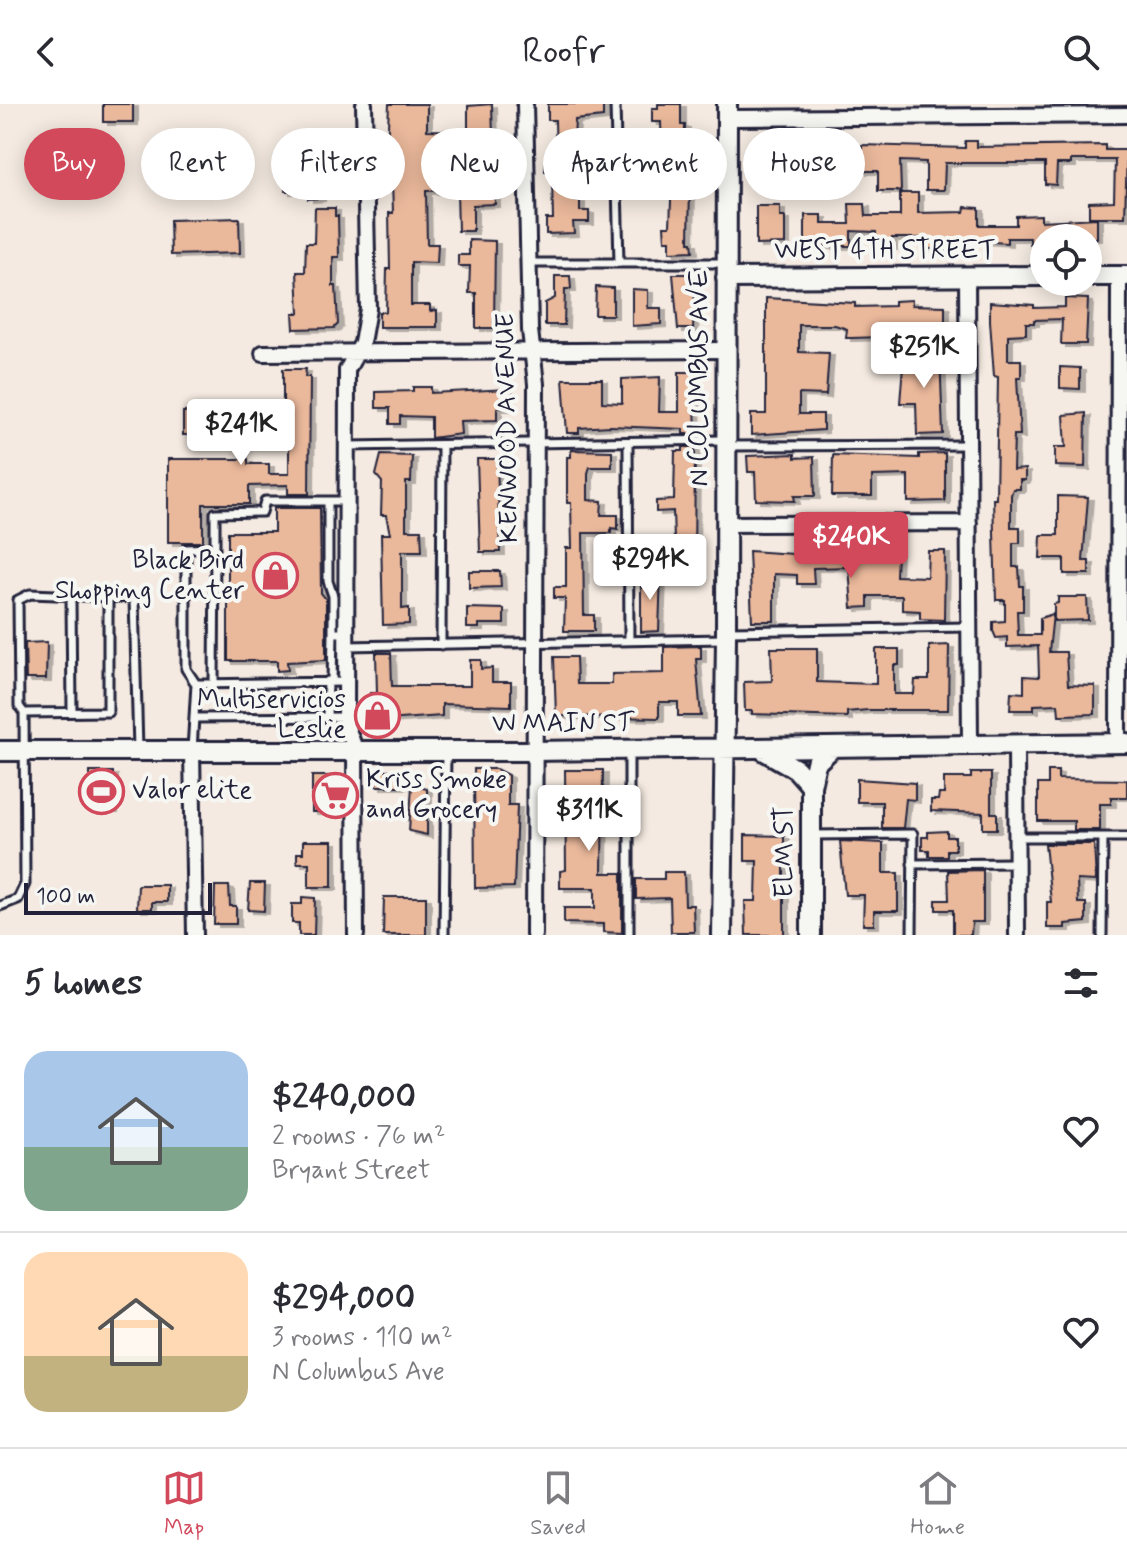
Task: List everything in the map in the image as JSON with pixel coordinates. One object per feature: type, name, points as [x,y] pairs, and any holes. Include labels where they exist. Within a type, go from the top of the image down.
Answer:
[{"type":"main road","name":"N COLUMBUS AVE","points":[[722,935],[727,111]]},
{"type":"main road","name":"WEST 4TH STREET","points":[[726,271],[1030,276]]},
{"type":"main road","points":[[1102,276],[1123,276]]},
{"type":"main road","name":"W MAIN ST","points":[[0,751],[532,751],[1122,743]]},
{"type":"main road","points":[[811,786],[816,763],[833,747]]},
{"type":"main road","name":"ELM ST","points":[[760,748],[796,769],[811,786],[811,935]]},
{"type":"street","points":[[356,935],[355,749],[335,682],[342,638],[346,555],[347,370],[362,343],[368,309],[364,104]]},
{"type":"street","name":"KENWOOD AVENUE","points":[[525,104],[535,443],[534,935]]},
{"type":"street","points":[[727,111],[1127,115]]},
{"type":"street","points":[[967,276],[970,744]]},
{"type":"street","points":[[1122,743],[1123,276]]},
{"type":"street","points":[[263,353],[726,350]]},
{"type":"street","points":[[725,524],[969,523]]},
{"type":"street","points":[[1016,744],[1017,935]]},
{"type":"street","points":[[192,750],[195,935]]},
{"type":"lane","points":[[615,104],[619,263]]},
{"type":"lane","points":[[528,263],[619,263],[726,271]]},
{"type":"lane","points":[[347,446],[628,442],[968,445]]},
{"type":"lane","points":[[628,442],[629,641]]},
{"type":"lane","points":[[441,645],[442,445]]},
{"type":"lane","points":[[214,683],[215,513],[262,512],[265,501],[328,501],[346,508]]},
{"type":"lane","points":[[328,501],[329,555],[342,638],[441,645],[970,627]]},
{"type":"lane","points":[[329,514],[346,508]]},
{"type":"lane","points":[[329,533],[346,533]]},
{"type":"lane","points":[[192,750],[196,684],[186,669],[186,549],[215,548]]},
{"type":"lane","points":[[329,555],[346,555]]},
{"type":"lane","points":[[0,906],[18,899],[25,884],[24,713],[19,706],[18,600],[30,594],[64,594],[71,598],[134,598],[138,750]]},
{"type":"lane","points":[[71,598],[72,712]]},
{"type":"lane","points":[[24,713],[108,712],[108,598]]},
{"type":"lane","points":[[196,684],[335,682],[327,717]]},
{"type":"lane","points":[[196,718],[346,717]]},
{"type":"lane","points":[[444,935],[446,750]]},
{"type":"lane","points":[[629,750],[629,935]]},
{"type":"lane","points":[[811,835],[913,834],[912,935]]},
{"type":"lane","points":[[1015,837],[1127,837]]},
{"type":"lane","points":[[1102,935],[1103,837]]},
{"type":"lane","points":[[912,864],[1016,863]]},
{"type":"building","points":[[103,104],[133,104],[133,122],[103,122]]},
{"type":"building","points":[[389,104],[427,104],[427,128],[421,128],[421,200],[426,200],[427,244],[438,244],[437,263],[411,262],[411,305],[430,305],[430,311],[437,310],[437,327],[379,327],[379,312],[386,312],[387,269],[390,269],[389,213],[393,213],[393,200],[405,200],[405,128],[388,128]]},
{"type":"building","points":[[492,104],[493,128],[468,128],[468,106]]},
{"type":"building","points":[[548,104],[603,104],[603,117],[575,120],[575,128],[555,128],[555,120],[548,120]]},
{"type":"building","points":[[658,104],[681,104],[681,125],[685,125],[685,128],[661,128],[661,122],[652,122],[652,108],[658,108]]},
{"type":"building","points":[[965,141],[977,141],[977,147],[1105,145],[1105,150],[1127,150],[1125,217],[1089,217],[1089,202],[1114,201],[1115,160],[1071,160],[1071,164],[1057,164],[1056,185],[1045,184],[1045,163],[945,163],[944,190],[926,190],[926,162],[900,161],[901,191],[878,191],[878,171],[865,171],[865,145],[965,148]]},
{"type":"building","points":[[900,193],[918,193],[918,213],[964,212],[965,207],[979,208],[979,225],[1016,225],[1016,216],[1041,215],[1041,221],[1097,218],[1097,224],[1030,224],[1030,238],[1007,238],[1007,243],[949,239],[949,249],[927,249],[927,238],[892,238],[892,247],[876,248],[876,232],[851,231],[851,246],[805,246],[805,215],[822,215],[822,224],[850,224],[849,204],[865,204],[866,216],[900,216]]},
{"type":"building","points":[[457,200],[495,200],[495,204],[473,205],[473,231],[458,231]]},
{"type":"building","points":[[553,200],[580,200],[580,211],[589,211],[589,222],[573,222],[574,233],[546,234],[546,219],[553,219]]},
{"type":"building","points":[[671,200],[690,200],[689,242],[692,242],[693,251],[670,252],[670,240],[665,240],[664,226],[670,226]]},
{"type":"building","points":[[756,206],[780,206],[780,217],[785,217],[785,244],[756,245]]},
{"type":"building","points":[[315,208],[335,208],[335,216],[338,216],[339,257],[333,257],[333,286],[336,286],[338,324],[334,328],[294,329],[293,313],[299,313],[297,272],[305,272],[306,243],[314,243]]},
{"type":"building","points":[[239,218],[240,253],[171,255],[170,220]]},
{"type":"building","points":[[469,240],[495,241],[494,328],[476,328],[476,293],[469,293],[470,266],[458,266],[458,255],[469,255]]},
{"type":"building","points":[[673,274],[696,274],[693,329],[678,329]]},
{"type":"building","points":[[555,276],[570,276],[571,289],[565,289],[564,325],[545,325],[545,303],[555,298]]},
{"type":"building","points":[[596,287],[613,288],[613,315],[595,315]]},
{"type":"building","points":[[632,289],[648,290],[648,308],[661,308],[661,324],[632,326]]},
{"type":"building","points":[[766,298],[855,303],[855,307],[894,306],[894,301],[912,300],[912,305],[945,306],[945,324],[912,324],[912,329],[881,329],[882,337],[852,338],[846,338],[847,329],[835,325],[799,325],[799,352],[829,353],[826,395],[799,394],[799,414],[823,414],[823,430],[751,435],[751,414],[766,414]]},
{"type":"building","points":[[1065,298],[1088,299],[1086,344],[1061,344],[1062,319],[1034,320],[1034,323],[1026,323],[1026,334],[1008,335],[1008,360],[1021,360],[1021,377],[1017,377],[1020,435],[1014,435],[1013,470],[1025,469],[1025,480],[1020,480],[1020,489],[1013,489],[1011,495],[1011,527],[1020,527],[1020,543],[1013,543],[1013,567],[1019,567],[1020,586],[1023,586],[1023,611],[1017,611],[1018,635],[1040,635],[1040,618],[1053,614],[1049,652],[1066,652],[1068,685],[1095,686],[1095,714],[1059,715],[1058,704],[1034,705],[1034,710],[1010,710],[1011,692],[1024,693],[1024,676],[1039,677],[1038,646],[1007,647],[1007,637],[996,638],[993,631],[993,622],[1005,621],[1005,600],[996,600],[993,499],[996,499],[998,377],[994,376],[990,302],[1034,305],[1034,308],[1065,307]]},
{"type":"building","points":[[904,353],[940,353],[943,434],[917,435],[916,403],[900,403]]},
{"type":"building","points":[[1060,367],[1080,368],[1080,389],[1060,388]]},
{"type":"building","points":[[283,369],[306,369],[305,377],[310,377],[309,494],[288,494],[288,485],[249,486],[249,504],[203,504],[203,542],[168,542],[168,459],[248,459],[248,464],[269,464],[269,474],[289,474],[289,435],[263,436],[262,418],[283,417]]},
{"type":"building","points":[[679,372],[694,372],[696,434],[683,434],[683,429],[610,426],[579,428],[579,433],[567,433],[563,379],[602,379],[602,402],[622,403],[622,379],[660,377],[659,412],[679,412]]},
{"type":"building","points":[[413,387],[431,387],[431,393],[508,389],[508,408],[497,408],[497,420],[460,421],[461,434],[431,438],[431,417],[400,416],[400,424],[390,424],[390,408],[376,408],[376,392],[413,391]]},
{"type":"building","points":[[183,412],[202,412],[202,435],[183,435]]},
{"type":"building","points":[[1086,413],[1085,467],[1055,466],[1055,447],[1066,447],[1064,415]]},
{"type":"building","points":[[683,447],[695,447],[694,568],[675,568],[673,511],[656,512],[656,501],[674,500],[675,451],[683,451]]},
{"type":"building","points":[[571,450],[612,451],[612,467],[590,467],[588,473],[588,500],[602,501],[601,515],[618,515],[618,529],[611,528],[611,533],[583,533],[584,615],[594,615],[594,631],[564,631],[565,598],[554,598],[554,587],[566,587],[566,548],[572,548],[571,503],[567,503],[567,457],[571,457]]},
{"type":"building","points":[[945,453],[945,501],[908,502],[908,475],[872,476],[872,496],[832,496],[833,455],[919,458],[919,454]]},
{"type":"building","points":[[795,454],[795,458],[814,457],[815,496],[794,496],[795,501],[756,500],[755,472],[748,472],[747,456]]},
{"type":"building","points":[[381,455],[412,456],[411,482],[406,482],[406,530],[421,530],[422,551],[402,551],[402,609],[409,608],[409,624],[383,625],[381,534],[390,534],[386,515],[381,515],[382,482],[376,475]]},
{"type":"building","points":[[477,459],[497,459],[500,552],[480,552]]},
{"type":"building","points":[[1058,496],[1088,497],[1083,561],[1089,561],[1089,574],[1064,574],[1064,558],[1040,558],[1041,535],[1058,535]]},
{"type":"building","name":"Black Bird Shopping Center","points":[[274,508],[320,508],[321,593],[326,599],[326,660],[287,662],[288,670],[277,671],[277,661],[228,661],[228,532],[274,532]]},
{"type":"building","points":[[749,551],[794,554],[897,552],[896,576],[927,577],[928,551],[945,551],[944,620],[920,619],[920,611],[902,610],[902,596],[868,596],[868,607],[852,608],[849,567],[813,568],[814,584],[797,584],[797,575],[774,574],[774,621],[752,621]]},
{"type":"building","points":[[469,571],[500,571],[501,587],[469,588]]},
{"type":"building","points":[[641,573],[661,573],[659,631],[641,632]]},
{"type":"building","points":[[1058,597],[1087,597],[1088,620],[1054,621],[1054,604],[1058,603]]},
{"type":"building","points":[[467,608],[504,609],[504,624],[479,624],[479,628],[467,628]]},
{"type":"building","points":[[47,642],[46,679],[26,679],[25,643]]},
{"type":"building","points":[[949,645],[948,710],[868,710],[847,712],[847,717],[752,714],[752,711],[745,711],[744,682],[772,681],[771,648],[817,648],[817,682],[876,684],[876,649],[899,649],[899,665],[894,665],[894,694],[914,694],[915,680],[929,680],[929,646]]},
{"type":"building","points":[[701,646],[701,659],[696,659],[701,716],[678,716],[678,702],[659,702],[659,718],[556,716],[554,657],[576,657],[577,684],[612,684],[612,674],[664,673],[664,647]]},
{"type":"building","points":[[376,653],[391,653],[392,686],[470,686],[470,660],[481,660],[481,669],[492,668],[492,682],[511,682],[511,706],[442,704],[442,716],[371,721],[370,693],[377,693]]},
{"type":"building","points":[[474,769],[496,769],[508,775],[508,805],[517,805],[514,887],[475,888]]},
{"type":"building","points":[[376,770],[403,770],[403,786],[376,786]]},
{"type":"building","points":[[565,770],[603,770],[602,873],[622,873],[622,933],[603,932],[603,924],[564,923],[564,908],[595,908],[595,888],[560,888],[560,871],[566,870]]},
{"type":"building","points":[[1048,771],[1058,771],[1058,779],[1127,780],[1127,797],[1111,797],[1111,804],[1100,804],[1100,830],[1074,830],[1074,821],[1038,821],[1038,784],[1048,784]]},
{"type":"building","name":"Valor elite","points":[[90,772],[113,772],[113,810],[90,810]]},
{"type":"building","points":[[971,773],[991,773],[991,813],[997,813],[997,829],[983,829],[983,813],[931,811],[931,800],[938,800],[939,794],[944,794],[944,778],[971,778]]},
{"type":"building","points":[[312,776],[344,776],[344,812],[312,812]]},
{"type":"building","points":[[857,779],[915,783],[915,800],[906,799],[903,828],[882,828],[882,802],[857,802]]},
{"type":"building","points":[[412,785],[427,789],[427,835],[409,831]]},
{"type":"building","points":[[947,831],[947,837],[955,837],[955,850],[947,850],[947,856],[929,856],[929,850],[922,850],[922,837],[928,837],[928,832]]},
{"type":"building","points":[[745,835],[784,836],[784,935],[746,935],[745,901],[756,901],[757,861],[745,861]]},
{"type":"building","points":[[303,841],[332,841],[332,887],[309,887],[309,863],[297,863],[297,853],[303,853]]},
{"type":"building","points":[[840,841],[883,843],[883,873],[898,873],[898,911],[874,911],[874,925],[863,925],[864,895],[845,895]]},
{"type":"building","points":[[1045,844],[1094,844],[1096,881],[1077,880],[1078,903],[1086,903],[1086,922],[1065,924],[1065,928],[1047,928],[1047,902],[1051,902]]},
{"type":"building","points":[[983,870],[983,922],[972,922],[971,935],[953,935],[953,910],[936,910],[936,900],[949,900],[948,871]]},
{"type":"building","points":[[664,872],[684,872],[685,905],[693,905],[694,932],[671,932],[670,898],[636,899],[636,879],[664,879]]},
{"type":"building","points":[[250,883],[265,883],[264,911],[248,910]]},
{"type":"building","points":[[138,885],[167,885],[167,902],[152,902],[152,909],[137,909]]},
{"type":"building","points":[[215,886],[229,886],[230,906],[236,906],[236,924],[214,924]]},
{"type":"building","points":[[302,897],[315,898],[314,935],[299,935],[299,923],[292,923],[292,904],[302,904]]},
{"type":"building","points":[[384,897],[426,897],[426,935],[383,935]]},
{"type":"place","name":"Black Bird Shopping Center","points":[[275,576]]},
{"type":"place","name":"Multiservicios Leslie","points":[[377,715]]},
{"type":"place","name":"Valor elite","points":[[101,791]]},
{"type":"place","name":"Kriss Smoke and Grocery","points":[[335,795]]}]
